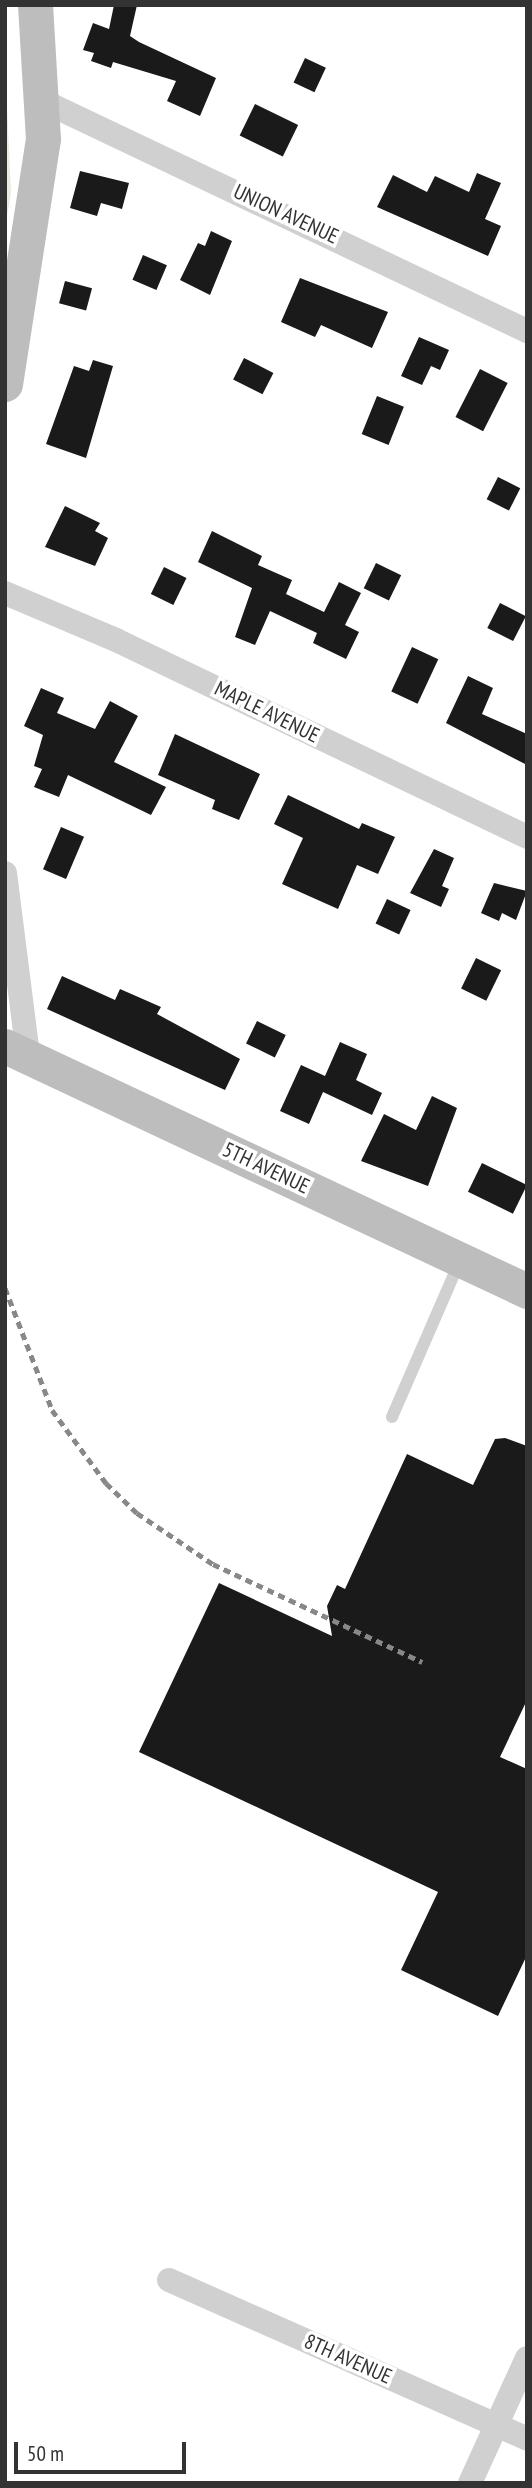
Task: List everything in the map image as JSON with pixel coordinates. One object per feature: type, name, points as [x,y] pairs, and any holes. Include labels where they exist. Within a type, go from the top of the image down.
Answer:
[{"type":"street","points":[[5,384],[33,215],[43,101],[34,5]]},
{"type":"street","name":"UNION AVENUE","points":[[43,101],[527,331]]},
{"type":"street","name":"MAPLE AVENUE","points":[[5,593],[116,640],[527,836]]},
{"type":"street","points":[[5,873],[17,1051]]},
{"type":"street","name":"5TH AVENUE","points":[[17,1051],[527,1291]]},
{"type":"street","name":"8TH AVENUE","points":[[169,2280],[527,2439]]},
{"type":"street","points":[[470,2483],[527,2358]]},
{"type":"lane","points":[[392,1417],[460,1259]]},
{"type":"shaded area","points":[[5,63],[11,193],[5,227]]},
{"type":"building","points":[[114,5],[137,5],[130,36],[216,78],[200,116],[167,101],[176,81],[113,62],[111,68],[91,61],[94,53],[83,50],[93,23],[109,29]]},
{"type":"building","points":[[305,58],[326,68],[314,92],[294,82]]},
{"type":"building","points":[[255,104],[298,125],[283,156],[240,135]]},
{"type":"building","points":[[80,171],[129,183],[122,209],[101,203],[97,216],[70,208]]},
{"type":"building","points":[[477,173],[501,183],[485,219],[501,226],[488,256],[377,207],[393,175],[427,192],[435,176],[469,192]]},
{"type":"building","points":[[211,231],[232,241],[210,295],[180,280],[198,243],[205,246]]},
{"type":"building","points":[[143,255],[167,265],[156,290],[132,280]]},
{"type":"building","points":[[300,278],[388,312],[372,348],[321,325],[315,337],[281,322]]},
{"type":"building","points":[[65,281],[92,288],[86,310],[59,303]]},
{"type":"building","points":[[419,337],[449,350],[440,370],[431,366],[422,385],[401,376]]},
{"type":"building","points":[[244,358],[273,373],[263,394],[233,379]]},
{"type":"building","points":[[93,360],[113,366],[86,458],[46,444],[74,366],[89,371]]},
{"type":"building","points":[[480,369],[508,383],[483,431],[455,417]]},
{"type":"building","points":[[377,396],[404,407],[389,445],[362,434]]},
{"type":"building","points":[[498,477],[520,488],[509,511],[487,499]]},
{"type":"building","points":[[65,506],[100,523],[95,531],[108,538],[95,566],[45,547]]},
{"type":"building","points":[[212,531],[262,556],[258,565],[292,580],[286,594],[324,612],[339,582],[361,593],[345,625],[359,632],[346,659],[313,643],[317,633],[270,611],[255,645],[235,637],[252,588],[198,562]]},
{"type":"building","points":[[376,563],[401,575],[389,600],[364,588]]},
{"type":"building","points":[[164,567],[186,578],[173,605],[151,594]]},
{"type":"building","points":[[500,603],[526,616],[513,641],[487,628]]},
{"type":"building","points":[[412,647],[438,659],[418,704],[391,691]]},
{"type":"building","points":[[468,676],[493,688],[482,714],[527,734],[527,765],[446,723]]},
{"type":"building","points":[[41,688],[64,698],[57,713],[95,729],[110,701],[138,716],[114,762],[166,787],[151,815],[68,775],[59,797],[34,787],[42,769],[34,766],[43,735],[24,726]]},
{"type":"building","points":[[175,734],[260,774],[239,820],[212,809],[215,800],[158,775]]},
{"type":"building","points":[[288,795],[359,829],[362,823],[395,837],[378,874],[357,865],[338,909],[282,884],[303,838],[274,824]]},
{"type":"building","points":[[61,827],[84,837],[66,879],[43,869]]},
{"type":"building","points":[[434,849],[454,858],[442,886],[449,889],[441,907],[410,893]]},
{"type":"building","points":[[494,883],[527,891],[516,920],[502,913],[499,921],[481,913]]},
{"type":"building","points":[[387,899],[411,910],[399,934],[376,923]]},
{"type":"building","points":[[476,958],[501,970],[486,1001],[461,989]]},
{"type":"building","points":[[62,976],[115,1000],[120,989],[161,1007],[157,1014],[240,1059],[225,1090],[47,1009]]},
{"type":"building","points":[[257,1021],[286,1035],[275,1057],[246,1043]]},
{"type":"building","points":[[340,1042],[367,1054],[356,1080],[382,1093],[372,1115],[323,1092],[309,1124],[280,1111],[301,1065],[325,1076]]},
{"type":"building","points":[[432,1096],[457,1108],[428,1186],[361,1161],[384,1114],[416,1130]]},
{"type":"building","points":[[482,1163],[527,1185],[513,1214],[468,1192]]},
{"type":"building","points":[[505,1438],[527,1446],[527,1700],[500,1757],[527,1769],[527,1955],[498,2016],[401,1970],[438,1892],[139,1752],[219,1583],[332,1636],[327,1606],[337,1585],[345,1589],[407,1454],[473,1485],[495,1439]]},
{"type":"railway","points":[[5,1288],[52,1410],[106,1483],[137,1513],[213,1564],[422,1662]]}]
